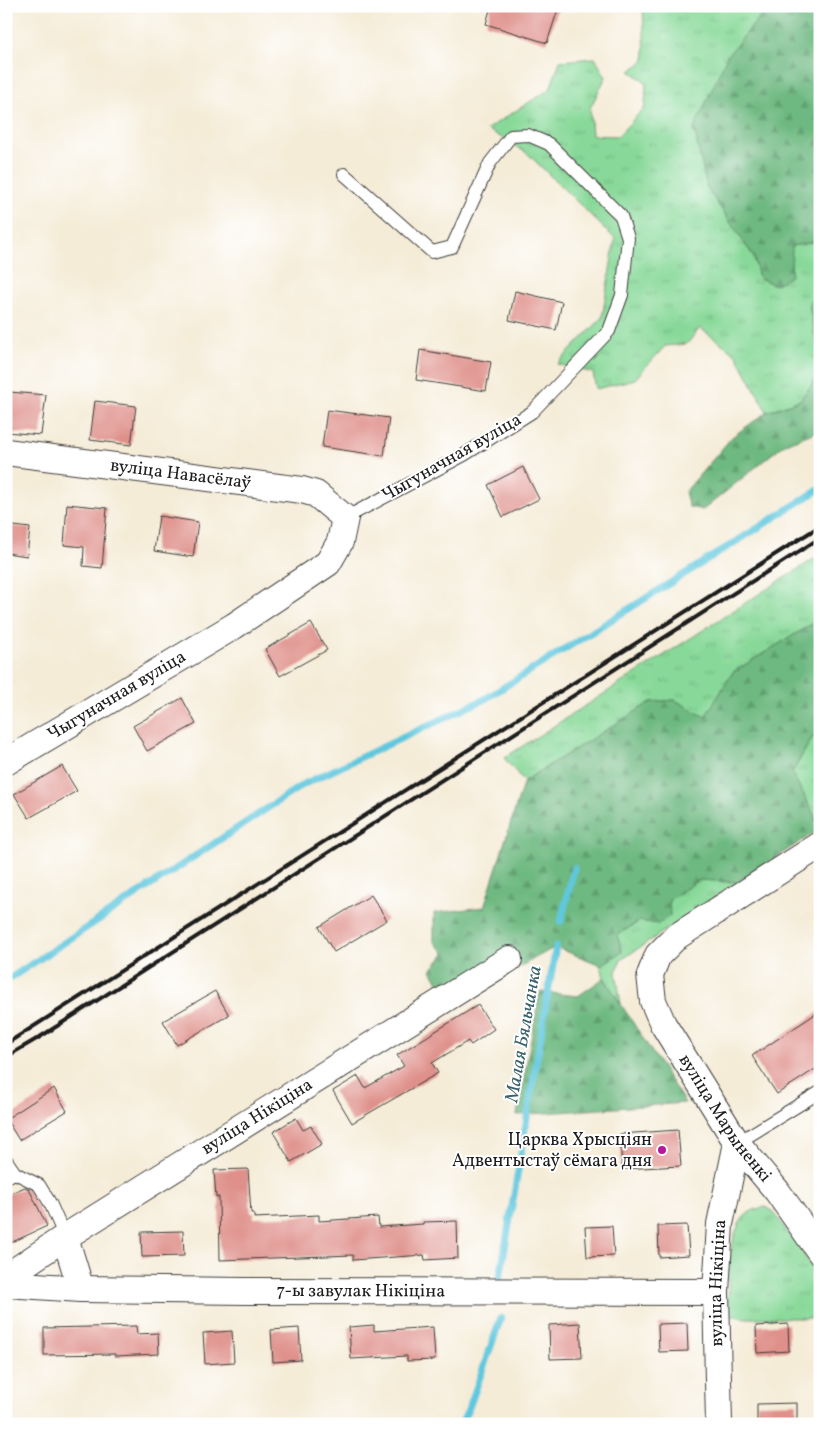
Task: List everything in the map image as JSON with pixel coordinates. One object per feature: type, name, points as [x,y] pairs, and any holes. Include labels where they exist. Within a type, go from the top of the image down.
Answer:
[{"type":"street","name":"вуліца Навасёлаў","points":[[6,452],[302,490],[316,494],[345,518]]},
{"type":"street","name":"Чыгуначная вуліца","points":[[6,762],[234,626],[328,563],[340,542],[345,518]]},
{"type":"street","name":"вуліца Марыненкі","points":[[820,845],[676,938],[658,955],[650,975],[653,1001],[663,1024],[737,1143],[777,1191],[820,1252]]},
{"type":"street","name":"вуліца Нікіціна","points":[[6,1277],[65,1237],[509,959]]},
{"type":"street","name":"вуліца Нікіціна","points":[[719,1424],[716,1292],[720,1224],[737,1143]]},
{"type":"street","points":[[65,1237],[81,1288]]},
{"type":"street","name":"7-ы завулак Нікіціна","points":[[6,1284],[81,1288],[246,1291],[716,1292]]},
{"type":"lane","name":"Чыгуначная вуліца","points":[[344,174],[432,252],[452,247],[490,163],[511,136],[528,135],[549,144],[621,216],[628,238],[622,295],[609,331],[532,412],[464,455],[345,518]]},
{"type":"lane","points":[[737,1143],[820,1092]]},
{"type":"lane","points":[[6,1160],[11,1175],[39,1185],[50,1203],[65,1237]]},
{"type":"green space","points":[[643,6],[767,6],[707,188],[754,257],[759,278],[791,246],[813,242],[820,233],[820,287],[809,305],[820,358],[820,374],[800,400],[767,412],[736,354],[700,328],[687,344],[665,346],[635,379],[596,389],[593,373],[557,364],[602,318],[615,239],[527,153],[487,129],[550,89],[560,61],[595,58],[606,77],[590,108],[592,135],[618,136],[645,107],[646,82],[630,71],[645,60]]},
{"type":"green space","points":[[767,6],[820,6],[820,233],[814,242],[792,246],[791,276],[775,285],[759,278],[754,257],[707,188],[694,129],[727,56],[766,10]]},
{"type":"green space","points":[[820,287],[820,358],[809,305]]},
{"type":"green space","points":[[820,374],[820,430],[783,445],[703,510],[689,507],[685,492],[732,437],[767,412],[800,400]]},
{"type":"green space","points":[[820,555],[820,619],[733,672],[705,718],[675,700],[651,702],[524,781],[504,758]]},
{"type":"green space","points":[[820,619],[820,735],[812,738],[792,773],[820,829],[738,882],[699,880],[669,900],[670,916],[658,924],[640,921],[617,935],[622,952],[601,965],[555,947],[482,988],[442,989],[431,970],[445,953],[434,942],[434,913],[484,907],[524,781],[651,702],[675,700],[705,717],[733,672]]},
{"type":"green space","points":[[820,735],[820,826],[792,773],[812,738]]},
{"type":"green space","points":[[699,880],[738,882],[621,960],[616,972],[621,1004],[604,978],[601,965],[622,952],[617,935],[640,921],[658,924],[669,900]]},
{"type":"green space","points":[[604,978],[685,1103],[517,1115],[540,992],[578,996]]},
{"type":"green space","points":[[765,1207],[773,1211],[820,1278],[820,1318],[745,1318],[728,1315],[730,1259],[736,1231],[742,1220],[750,1212]]},
{"type":"building","points":[[491,6],[559,6],[547,43],[486,24]]},
{"type":"building","points":[[515,291],[562,302],[556,330],[509,320]]},
{"type":"building","points":[[420,350],[491,362],[486,391],[416,380]]},
{"type":"building","points":[[9,392],[46,395],[41,435],[6,432]]},
{"type":"building","points":[[95,401],[136,406],[131,445],[90,440]]},
{"type":"building","points":[[327,410],[389,418],[384,456],[322,447]]},
{"type":"building","points":[[523,467],[539,499],[503,517],[488,485]]},
{"type":"building","points":[[67,504],[107,508],[102,568],[83,566],[84,547],[64,545]]},
{"type":"building","points":[[159,516],[198,522],[193,557],[154,551]]},
{"type":"building","points":[[6,525],[30,528],[27,556],[6,553]]},
{"type":"building","points":[[311,623],[327,650],[280,676],[265,649]]},
{"type":"building","points":[[182,698],[196,724],[147,751],[133,726]]},
{"type":"building","points":[[62,766],[77,791],[29,818],[14,794]]},
{"type":"building","points":[[371,895],[387,920],[334,952],[319,927]]},
{"type":"building","points":[[215,991],[229,1015],[177,1045],[163,1021]]},
{"type":"building","points":[[478,1005],[494,1029],[471,1045],[468,1041],[432,1063],[438,1073],[352,1123],[333,1091],[358,1076],[365,1088],[404,1066],[397,1055]]},
{"type":"building","points":[[820,1011],[820,1066],[777,1094],[752,1056]]},
{"type":"building","points":[[54,1088],[67,1111],[19,1140],[6,1119]]},
{"type":"building","points":[[296,1118],[303,1130],[311,1126],[322,1144],[291,1162],[273,1132]]},
{"type":"building","points":[[678,1130],[681,1166],[622,1169],[620,1134]]},
{"type":"building","points":[[248,1169],[251,1213],[254,1213],[254,1218],[319,1215],[319,1221],[378,1217],[379,1227],[423,1224],[423,1222],[457,1221],[458,1258],[425,1260],[424,1255],[353,1260],[353,1255],[220,1260],[219,1197],[216,1197],[214,1170]]},
{"type":"building","points":[[25,1187],[29,1189],[47,1226],[6,1245],[6,1195]]},
{"type":"building","points":[[687,1225],[689,1255],[659,1257],[658,1226]]},
{"type":"building","points":[[612,1226],[614,1256],[587,1257],[585,1227]]},
{"type":"building","points":[[183,1231],[184,1256],[142,1257],[141,1232]]},
{"type":"building","points":[[580,1323],[582,1358],[550,1359],[549,1325]]},
{"type":"building","points":[[687,1323],[688,1351],[659,1352],[658,1324]]},
{"type":"building","points":[[788,1324],[789,1351],[757,1353],[756,1326]]},
{"type":"building","points":[[374,1325],[374,1331],[433,1327],[435,1360],[407,1361],[407,1356],[351,1359],[349,1327]]},
{"type":"building","points":[[136,1326],[137,1334],[158,1333],[159,1354],[115,1356],[115,1354],[44,1355],[44,1328]]},
{"type":"building","points":[[299,1328],[301,1360],[273,1362],[271,1330]]},
{"type":"building","points":[[232,1331],[234,1362],[205,1364],[203,1333]]},
{"type":"building","points":[[797,1403],[797,1424],[757,1424],[757,1404]]},
{"type":"waterway","points":[[6,981],[304,784],[485,699],[820,489]]},
{"type":"waterway","name":"Малая Бяльчанка","points":[[561,921],[574,868]]},
{"type":"waterway","name":"Малая Бяльчанка","points":[[500,1277],[556,946]]},
{"type":"waterway","name":"Малая Бяльчанка","points":[[461,1424],[470,1405],[501,1318]]},
{"type":"railway","points":[[6,1044],[820,526]]},
{"type":"railway","points":[[6,1057],[820,538]]},
{"type":"place","name":"Царква Хрысціян Адвентыстаў сёмага дня","points":[[662,1150]]}]
